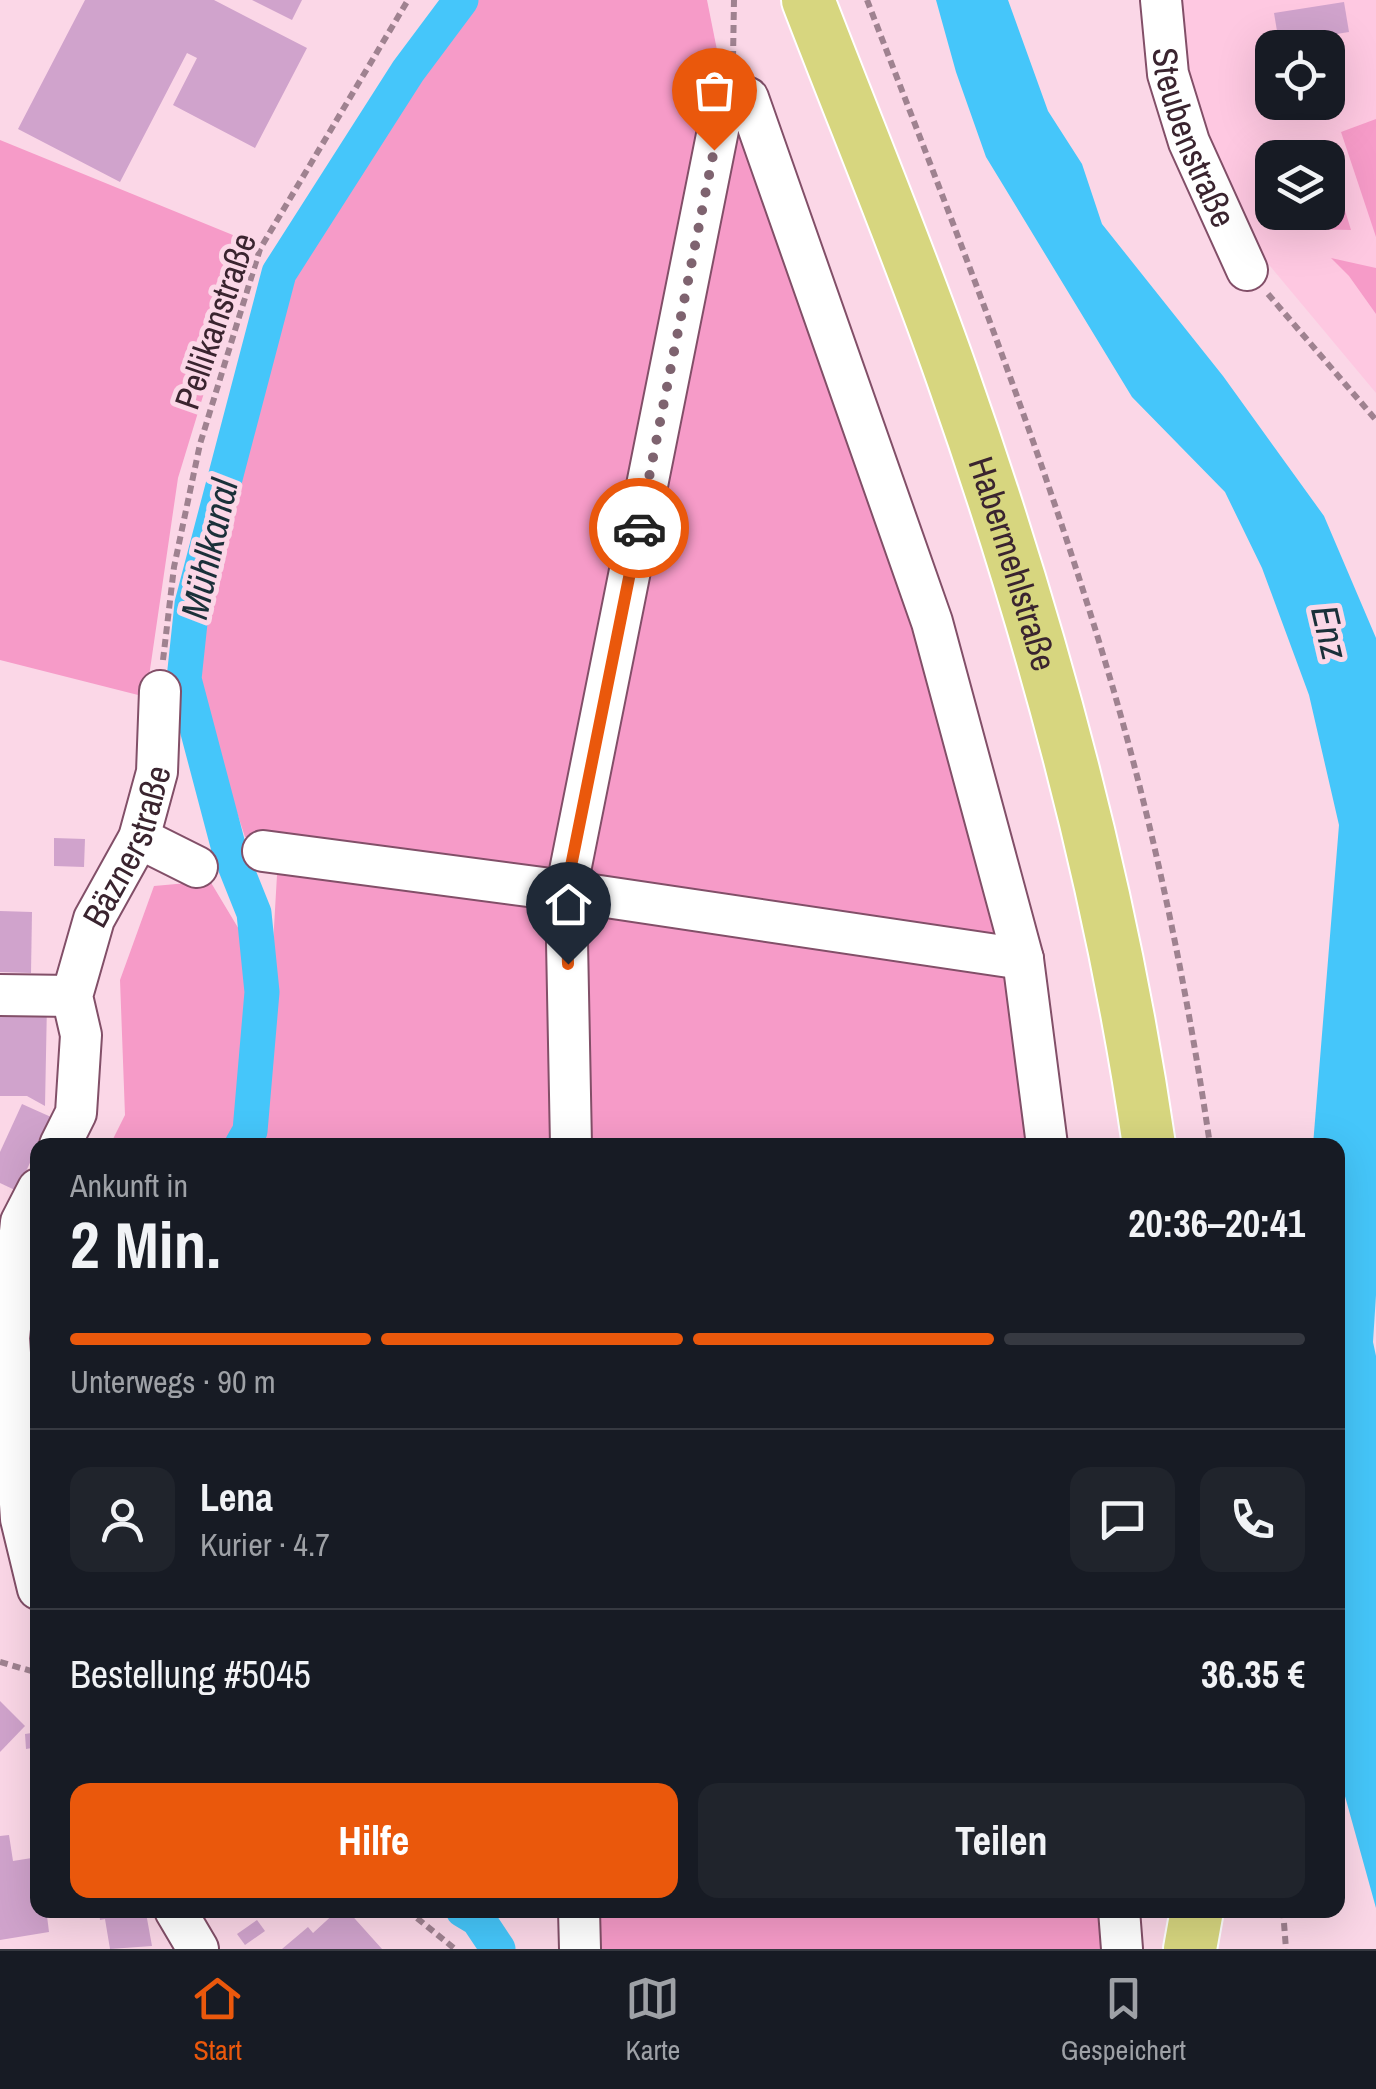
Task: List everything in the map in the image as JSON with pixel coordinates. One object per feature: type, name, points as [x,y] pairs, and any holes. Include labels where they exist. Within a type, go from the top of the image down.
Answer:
[{"type":"main road","name":"Habermehlstraße","points":[[808,0],[952,373],[1024,590],[1086,816],[1131,1021],[1148,1138]]},
{"type":"main road","points":[[1190,1949],[1196,1918]]},
{"type":"main road","points":[[1213,1918],[1218,1949]]},
{"type":"street","name":"Steubenstraße","points":[[1161,0],[1168,74],[1189,142],[1247,270]]},
{"type":"street","points":[[571,1138],[566,891],[722,110],[732,91],[748,98],[932,622],[1023,958],[1046,1138]]},
{"type":"street","name":"Bäznerstraße","points":[[64,1138],[87,1087],[72,996],[94,919],[139,838],[158,772],[160,691]]},
{"type":"street","points":[[139,838],[197,867]]},
{"type":"street","points":[[263,851],[1023,958]]},
{"type":"street","points":[[0,995],[72,996]]},
{"type":"street","points":[[30,1205],[21,1222],[9,1338],[21,1519],[30,1557]]},
{"type":"street","points":[[180,1918],[198,1949]]},
{"type":"street","points":[[579,1918],[580,1949]]},
{"type":"street","points":[[1120,1918],[1122,1949]]},
{"type":"path","name":"Pellikanstraße","points":[[160,691],[174,567],[200,444],[260,249],[408,0]]},
{"type":"path","points":[[732,91],[734,0]]},
{"type":"path","points":[[1247,270],[1376,420]]},
{"type":"path","points":[[0,1662],[30,1671]]},
{"type":"path","points":[[417,1918],[455,1949]]},
{"type":"path","points":[[1284,1918],[1286,1949]]},
{"type":"shaded area","points":[[470,0],[707,0],[720,65],[925,629],[992,867],[1035,1138],[261,1138],[279,840],[245,837],[191,673],[285,277],[428,56]]},
{"type":"shaded area","points":[[1168,0],[1376,0],[1376,393],[1255,248],[1164,50]]},
{"type":"shaded area","points":[[1376,119],[1376,237],[1345,140],[1341,132]]},
{"type":"shaded area","points":[[0,140],[250,242],[178,478],[146,697],[0,660]]},
{"type":"shaded area","points":[[1331,258],[1376,268],[1376,314],[1349,276]]},
{"type":"shaded area","points":[[210,881],[249,946],[237,1127],[230,1138],[114,1138],[125,1115],[120,980],[154,886]]},
{"type":"shaded area","points":[[591,1918],[1105,1918],[1104,1949],[592,1949]]},
{"type":"water","name":"Enz","points":[[936,0],[1008,0],[1048,111],[1082,164],[1102,224],[1223,376],[1324,516],[1376,638],[1376,1908],[1345,1796],[1345,1138],[1314,1138],[1339,825],[1309,695],[1262,568],[1225,492],[1132,397],[986,157]]},
{"type":"building","points":[[85,0],[214,0],[307,48],[255,148],[173,105],[197,58],[187,53],[120,182],[18,129]]},
{"type":"building","points":[[252,0],[302,0],[292,20]]},
{"type":"building","points":[[1344,2],[1349,32],[1277,30],[1274,13]]},
{"type":"building","points":[[54,838],[85,839],[84,867],[54,866]]},
{"type":"building","points":[[0,911],[32,912],[31,973],[0,972]]},
{"type":"building","points":[[0,1003],[47,1003],[45,1106],[27,1096],[0,1096]]},
{"type":"building","points":[[22,1104],[51,1117],[41,1138],[30,1138],[30,1163],[17,1191],[0,1183],[0,1152]]},
{"type":"building","points":[[0,1701],[25,1726],[0,1752]]},
{"type":"building","points":[[30,1733],[30,1748],[26,1749],[25,1734]]},
{"type":"building","points":[[9,1835],[13,1861],[30,1858],[30,1918],[47,1918],[49,1932],[0,1940],[0,1836]]},
{"type":"building","points":[[100,1918],[147,1918],[152,1946],[110,1949],[105,1919]]},
{"type":"building","points":[[329,1918],[354,1918],[382,1949],[282,1949],[308,1927],[313,1933]]},
{"type":"building","points":[[257,1920],[265,1931],[245,1945],[237,1934]]},
{"type":"waterway","name":"Mühlkanal","points":[[246,1138],[250,1131],[262,992],[254,913],[230,853],[184,679],[192,604],[279,273],[408,71],[461,0]]},
{"type":"waterway","name":"Mühlkanal","points":[[476,1918],[498,1949]]},
{"type":"way so far","points":[[639,528],[714,150]]},
{"type":"route","points":[[568,964],[566,891],[639,528]]}]
